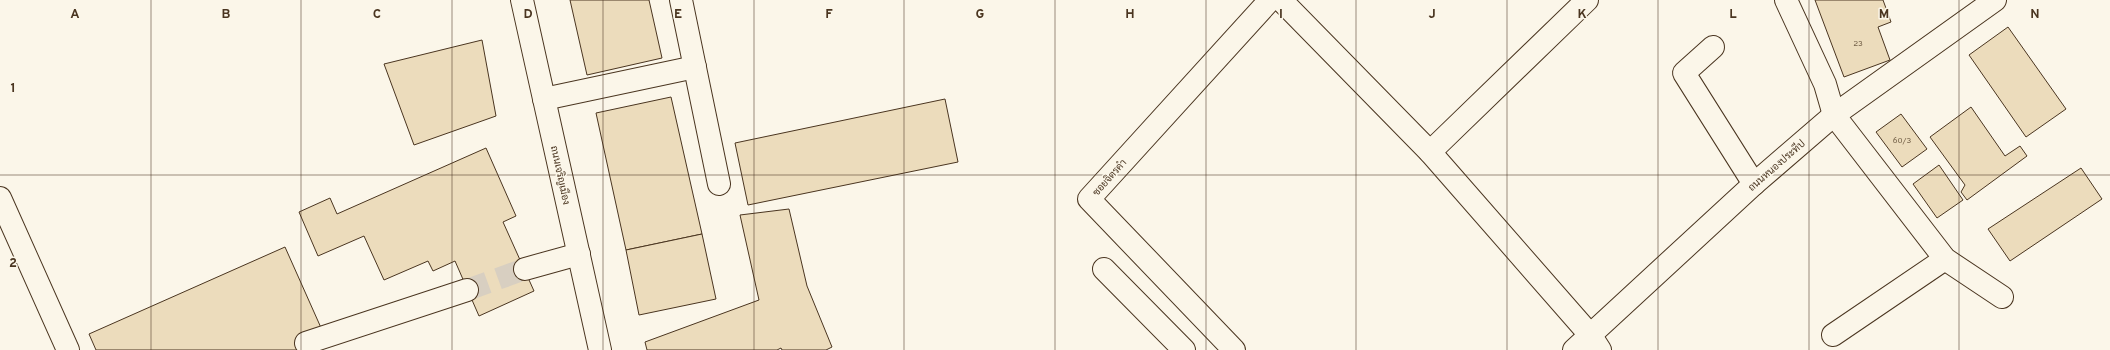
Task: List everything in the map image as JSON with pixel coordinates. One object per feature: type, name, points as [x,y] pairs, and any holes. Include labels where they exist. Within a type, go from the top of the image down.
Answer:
[{"type":"street","name":"ถนนเจริญเมือง","points":[[522,0],[600,350]]},
{"type":"street","points":[[681,0],[719,184]]},
{"type":"street","name":"ซอยจิตรคำ","points":[[1234,350],[1089,199],[1270,0]]},
{"type":"street","points":[[1281,0],[1430,152],[1595,343]]},
{"type":"street","points":[[1430,152],[1587,0]]},
{"type":"street","points":[[1786,0],[1825,84],[1834,115],[1945,259],[2002,297]]},
{"type":"street","name":"ถนนหนองประทีป","points":[[1574,350],[1595,343],[1754,184],[1834,115],[1994,0]]},
{"type":"street","points":[[1712,47],[1684,73],[1754,184]]},
{"type":"street","points":[[544,99],[695,67]]},
{"type":"street","points":[[0,198],[68,350]]},
{"type":"street","points":[[524,269],[578,254]]},
{"type":"street","points":[[1833,335],[1945,259]]},
{"type":"street","points":[[1104,268],[1184,350]]},
{"type":"street","points":[[306,343],[467,290]]},
{"type":"building","points":[[570,0],[649,0],[662,58],[587,75]]},
{"type":"building","points":[[1815,0],[1883,0],[1891,22],[1878,27],[1890,60],[1844,77]]},
{"type":"building","points":[[2008,27],[2066,109],[2026,137],[1969,55]]},
{"type":"building","points":[[482,40],[496,116],[414,145],[384,64]]},
{"type":"building","points":[[671,97],[702,234],[626,250],[596,113]]},
{"type":"building","points":[[945,99],[958,162],[748,205],[735,143]]},
{"type":"building","points":[[1971,107],[2005,156],[2020,146],[2027,156],[1967,200],[1961,192],[1965,185],[1930,137]]},
{"type":"building","points":[[1901,114],[1927,149],[1902,167],[1876,132]]},
{"type":"building","points":[[486,148],[516,216],[503,222],[534,291],[479,316],[455,261],[433,271],[428,261],[384,280],[364,236],[318,256],[299,212],[330,198],[337,214]]},
{"type":"building","points":[[1939,165],[1963,200],[1937,218],[1913,184]]},
{"type":"building","points":[[2081,168],[2102,199],[2010,261],[1988,229]]},
{"type":"building","points":[[789,209],[807,286],[832,347],[826,350],[782,350],[781,348],[777,350],[647,350],[645,342],[759,300],[740,215]]},
{"type":"building","points":[[702,234],[716,299],[639,315],[626,250]]},
{"type":"building","points":[[285,247],[322,330],[295,342],[299,350],[96,350],[89,334]]},
{"type":"tunnel","points":[[467,290],[525,269]]}]
